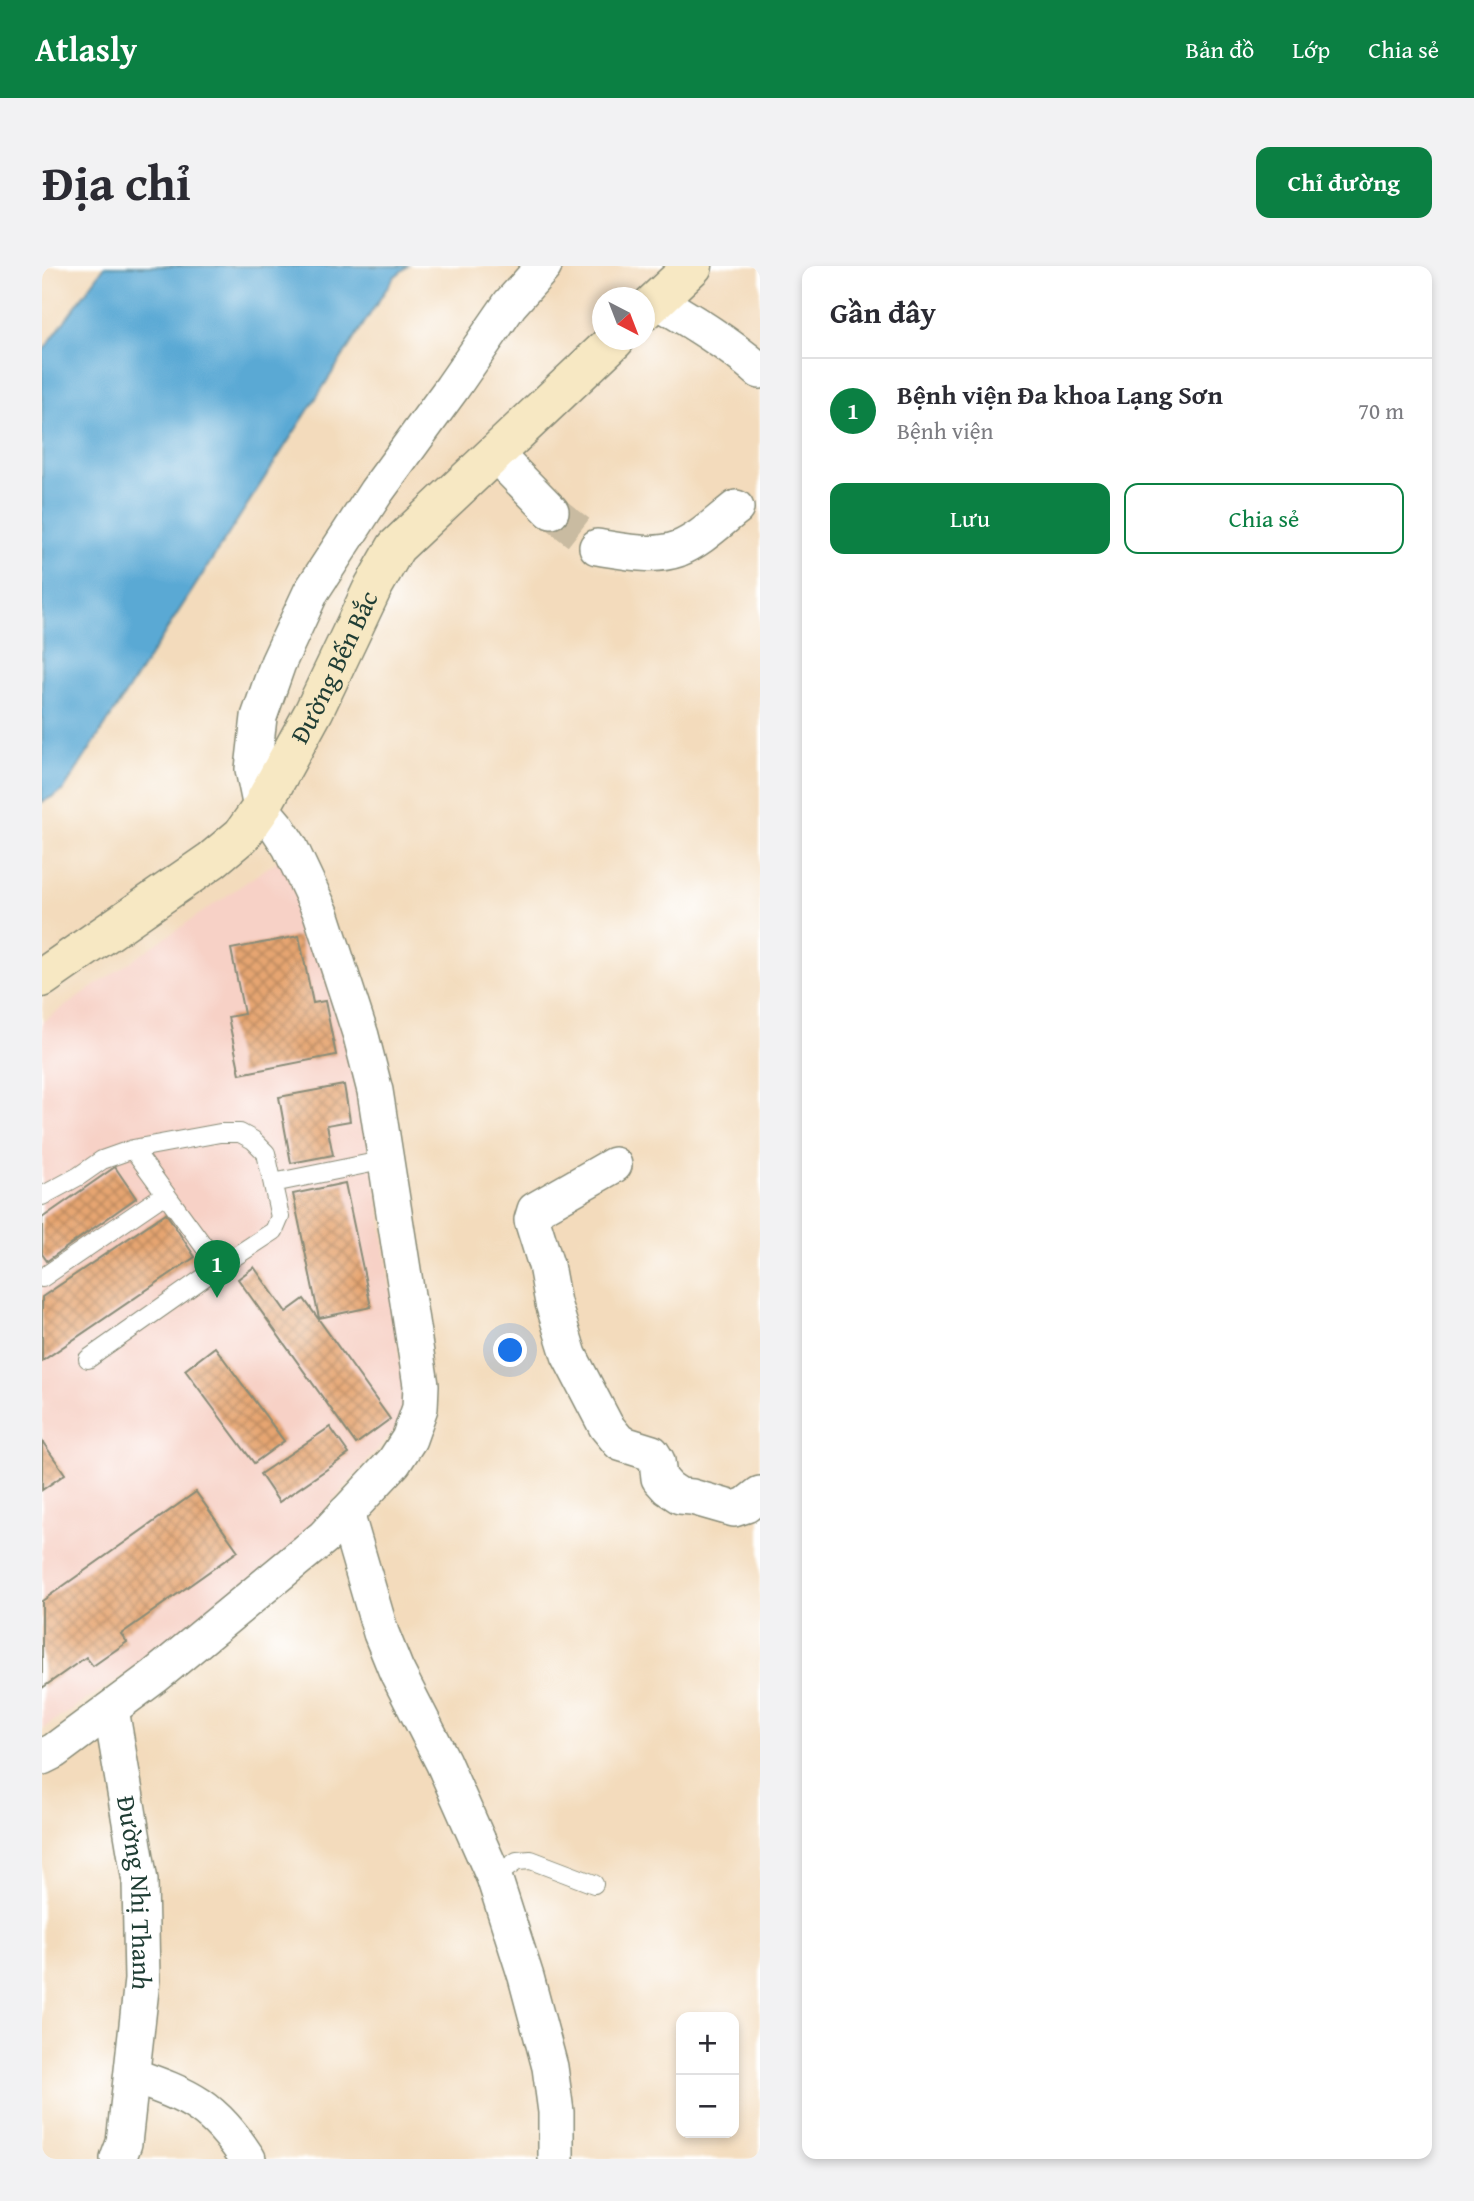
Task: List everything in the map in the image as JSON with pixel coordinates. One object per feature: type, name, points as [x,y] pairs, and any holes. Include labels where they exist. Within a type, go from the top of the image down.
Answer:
[{"type":"main road","points":[[655,301],[693,266]]},
{"type":"main road","name":"Đường Bến Bắc","points":[[42,978],[212,860],[242,835],[261,808],[314,711],[373,587],[396,547],[603,350]]},
{"type":"street","points":[[42,1757],[54,1751],[155,1676],[324,1536],[394,1462],[409,1438],[420,1408],[421,1385],[386,1160],[375,1091],[361,1036],[321,913],[290,847],[261,808],[253,769],[259,717],[278,663],[311,592],[376,492],[510,304],[544,266]]},
{"type":"street","points":[[655,308],[705,329],[760,370]]},
{"type":"street","points":[[494,453],[551,511]]},
{"type":"street","points":[[597,547],[638,554],[677,550],[699,538],[736,508]]},
{"type":"street","points":[[614,1165],[535,1210],[533,1220],[569,1355],[606,1426],[621,1443],[652,1453],[657,1461],[659,1478],[668,1488],[680,1496],[734,1509],[746,1505],[760,1494]]},
{"type":"street","points":[[346,1513],[381,1633],[396,1670],[443,1762],[494,1877],[526,1977],[550,2067],[556,2112],[556,2159]]},
{"type":"street","name":"Đường Nhị Thanh","points":[[111,1709],[140,1881],[142,1980],[124,2143],[118,2159]]},
{"type":"street","points":[[132,2076],[179,2093],[213,2113],[234,2137],[248,2159]]},
{"type":"lane","points":[[42,1196],[102,1160],[133,1149],[220,1133],[240,1133],[253,1140],[265,1153],[280,1217],[274,1231],[88,1359]]},
{"type":"lane","points":[[133,1149],[219,1267]]},
{"type":"lane","points":[[273,1183],[386,1160]]},
{"type":"lane","points":[[42,1278],[165,1194]]},
{"type":"lane","points":[[494,1877],[517,1861],[531,1860],[594,1884]]},
{"type":"shaded area","points":[[280,859],[326,959],[360,1099],[379,1201],[404,1394],[404,1419],[298,1541],[167,1647],[42,1729],[42,1022]]},
{"type":"water","points":[[105,266],[408,266],[394,277],[63,791],[42,802],[42,352]]},
{"type":"building","points":[[299,936],[313,1003],[325,1001],[336,1055],[240,1074],[228,1017],[244,1014],[231,949]]},
{"type":"building","points":[[344,1085],[350,1121],[327,1125],[333,1155],[291,1163],[279,1097]]},
{"type":"building","points":[[115,1167],[136,1198],[47,1261],[42,1254],[42,1218]]},
{"type":"building","points":[[345,1183],[371,1307],[319,1318],[293,1194]]},
{"type":"building","points":[[166,1213],[195,1257],[42,1361],[42,1297]]},
{"type":"building","points":[[254,1267],[286,1312],[304,1299],[390,1419],[356,1444],[238,1279]]},
{"type":"building","points":[[215,1347],[284,1441],[254,1463],[185,1370]]},
{"type":"building","points":[[330,1427],[349,1454],[279,1502],[260,1474]]},
{"type":"building","points":[[42,1441],[65,1474],[42,1490]]},
{"type":"building","points":[[196,1492],[238,1551],[121,1634],[127,1642],[93,1666],[86,1657],[42,1688],[42,1601]]},
{"type":"tunnel","points":[[551,511],[597,547]]},
{"type":"place","name":"Bệnh viện Đa khoa Lạng Sơn","points":[[217,1298]]}]
